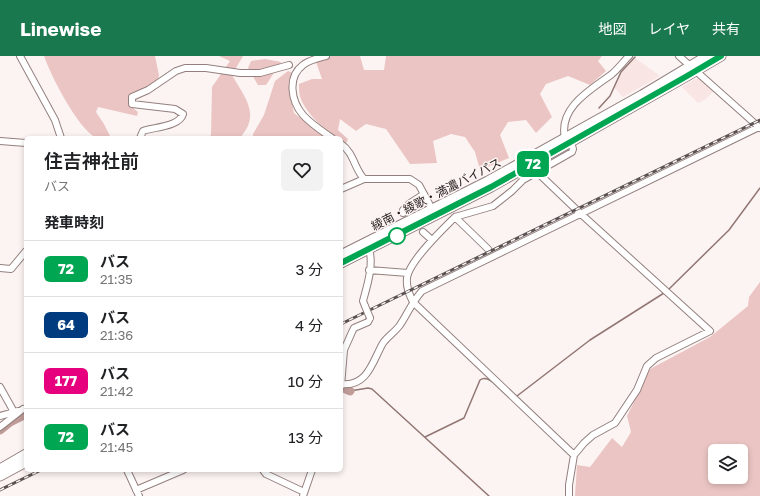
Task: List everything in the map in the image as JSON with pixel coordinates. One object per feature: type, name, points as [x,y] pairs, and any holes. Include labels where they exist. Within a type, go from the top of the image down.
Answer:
[{"type":"highway","name":"綾南・綾歌・満濃バイパス","points":[[694,68],[707,56]]},
{"type":"highway","name":"綾南・綾歌・満濃バイパス","points":[[343,262],[568,140],[694,68],[721,56]]},
{"type":"highway","name":"綾南・綾歌・満濃バイパス","points":[[343,254],[434,213]]},
{"type":"highway","points":[[0,469],[24,455]]},
{"type":"highway","points":[[0,476],[24,463]]},
{"type":"street","points":[[20,56],[55,120],[60,136]]},
{"type":"street","points":[[326,56],[311,60],[296,72],[292,92],[302,114],[313,125],[329,136]]},
{"type":"street","points":[[574,455],[413,302],[408,292],[407,277],[408,273],[432,240],[455,217],[492,206],[512,191],[522,180],[572,152],[573,149],[564,133],[565,124],[575,104],[590,88],[613,73],[629,56]]},
{"type":"street","points":[[343,385],[349,384],[365,376],[374,364],[383,343],[390,334],[399,327],[413,302],[422,291],[760,128],[679,56]]},
{"type":"street","points":[[141,136],[143,131],[179,121],[182,117],[183,114],[175,108],[132,104],[132,97],[148,90],[176,71],[185,68],[206,68],[240,74],[260,74],[289,65]]},
{"type":"street","points":[[0,141],[24,142]]},
{"type":"street","points":[[343,146],[351,155],[360,174],[364,178]]},
{"type":"street","points":[[537,172],[710,331],[651,361],[647,366],[637,390],[614,423],[584,443],[574,455],[569,486],[569,496]]},
{"type":"street","points":[[343,188],[364,178],[410,180],[419,185],[434,213]]},
{"type":"street","points":[[403,214],[403,210],[410,203],[424,194]]},
{"type":"street","points":[[455,217],[488,249]]},
{"type":"street","points":[[423,232],[432,240]]},
{"type":"street","points":[[343,362],[344,350],[354,328],[368,322],[370,318],[363,301],[369,270],[369,249]]},
{"type":"street","points":[[1,270],[11,270],[24,254]]},
{"type":"street","points":[[369,270],[408,273]]},
{"type":"street","points":[[0,387],[14,412]]},
{"type":"street","points":[[0,416],[24,409]]},
{"type":"street","points":[[0,427],[24,410]]},
{"type":"street","points":[[128,472],[137,493],[179,472]]},
{"type":"street","points":[[264,472],[304,494],[311,472]]},
{"type":"shaded area","points":[[44,56],[155,56],[159,75],[156,89],[136,100],[134,109],[138,112],[137,116],[98,107],[96,112],[110,136],[94,136],[80,123],[52,76]]},
{"type":"shaded area","points":[[219,56],[243,56],[232,75],[249,106],[249,121],[241,136],[210,136],[212,87],[230,61]]},
{"type":"shaded area","points":[[331,56],[360,56],[364,70],[384,70],[386,56],[602,56],[598,61],[606,71],[590,85],[568,76],[546,84],[540,94],[552,117],[536,133],[526,120],[508,122],[500,135],[509,158],[480,170],[475,152],[465,137],[451,134],[433,141],[437,163],[410,164],[386,129],[366,124],[356,131],[340,119],[338,130],[348,139],[346,144],[343,142],[343,136],[335,136],[318,123],[303,104],[300,96],[299,84],[312,79],[322,79],[316,62]]},
{"type":"shaded area","points":[[635,58],[660,76],[623,97],[614,87],[620,74]]},
{"type":"shaded area","points":[[265,59],[281,62],[266,85],[258,85],[248,68],[251,61]]},
{"type":"shaded area","points":[[288,71],[291,72],[290,94],[294,113],[323,136],[253,136],[264,115],[275,81]]},
{"type":"shaded area","points":[[697,78],[713,91],[706,99],[698,103],[682,87]]},
{"type":"shaded area","points":[[760,282],[760,496],[575,496],[577,465],[590,467],[612,438],[622,447],[631,432],[627,416],[650,369],[710,337],[748,306],[749,297]]},
{"type":"waterway","points":[[599,108],[610,96],[621,72],[635,57]]},
{"type":"waterway","points":[[668,290],[729,230],[760,188]]},
{"type":"waterway","points":[[517,396],[590,340],[664,293]]},
{"type":"waterway","points":[[425,437],[464,418],[480,380],[488,379],[492,381],[510,397]]},
{"type":"waterway","points":[[343,388],[350,391]]},
{"type":"waterway","points":[[350,391],[368,388],[372,389],[489,496]]},
{"type":"waterway","points":[[0,430],[10,422],[24,415]]},
{"type":"railway","points":[[343,323],[760,120]]},
{"type":"railway","points":[[0,490],[37,472]]},
{"type":"bus line","name":"72","points":[[343,262],[397,236],[491,187],[721,56]]}]
